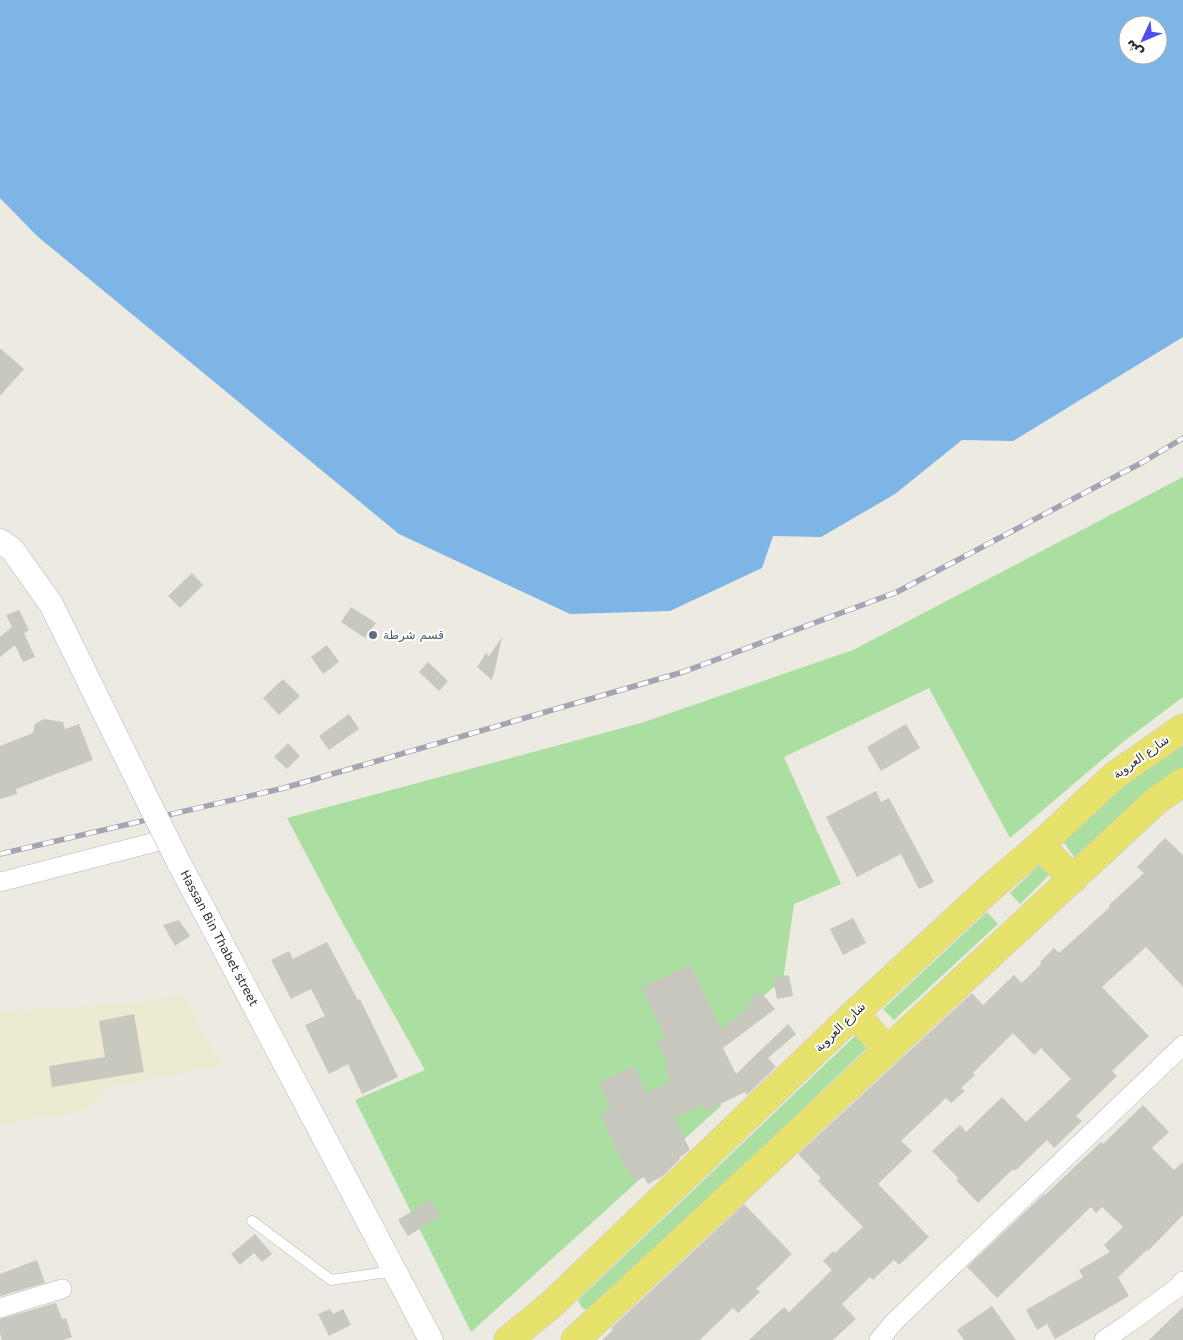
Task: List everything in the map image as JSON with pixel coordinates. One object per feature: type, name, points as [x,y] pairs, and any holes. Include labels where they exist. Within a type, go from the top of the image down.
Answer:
[{"type":"main road","name":"شارع العروبة","points":[[508,1340],[552,1304],[855,1013],[987,891],[1114,776],[1183,728]]},
{"type":"main road","points":[[552,1304],[578,1337],[1156,801],[1183,782]]},
{"type":"main road","points":[[1040,845],[1073,879]]},
{"type":"main road","points":[[855,1013],[887,1051]]},
{"type":"street","name":"Hassan Bin Thabet street","points":[[0,541],[12,549],[51,604],[179,863],[431,1340]]},
{"type":"street","points":[[0,882],[167,838]]},
{"type":"street","points":[[879,1340],[895,1321],[1183,1045]]},
{"type":"street","points":[[1104,1340],[1161,1300],[1183,1281]]},
{"type":"street","points":[[0,1308],[62,1289]]},
{"type":"lane","points":[[252,1221],[331,1280],[395,1271]]},
{"type":"shaded area","points":[[182,996],[221,1065],[105,1088],[85,1111],[0,1124],[0,1011],[116,1005]]},
{"type":"green space","points":[[1183,477],[1183,697],[1123,742],[1010,838],[929,688],[784,757],[841,884],[794,904],[783,980],[720,1031],[721,1106],[471,1332],[355,1100],[425,1070],[341,920],[287,818],[641,723],[853,650]]},
{"type":"green space","points":[[1183,745],[1183,767],[1141,796],[1075,858],[1062,840],[1122,787]]},
{"type":"green space","points":[[1039,865],[1049,875],[1020,904],[1010,893]]},
{"type":"green space","points":[[987,912],[998,924],[894,1020],[883,1009]]},
{"type":"green space","points":[[857,1034],[869,1046],[591,1310],[580,1305],[578,1300]]},
{"type":"water","points":[[0,0],[1183,0],[1183,337],[1013,441],[962,440],[895,494],[821,537],[773,536],[762,568],[670,611],[570,614],[399,534],[37,236],[0,198]]},
{"type":"building","points":[[0,348],[24,369],[0,396]]},
{"type":"building","points":[[192,573],[203,585],[180,608],[168,596]]},
{"type":"building","points":[[351,607],[376,623],[365,638],[341,622]]},
{"type":"building","points":[[19,610],[29,630],[24,633],[35,657],[23,662],[15,645],[0,657],[0,637],[12,627],[6,615]]},
{"type":"building","points":[[502,637],[492,680],[477,667],[486,653],[489,656]]},
{"type":"building","points":[[327,645],[339,662],[323,674],[311,657]]},
{"type":"building","points":[[428,662],[448,681],[439,691],[419,672]]},
{"type":"building","points":[[283,679],[300,696],[279,715],[263,698]]},
{"type":"building","points":[[349,714],[359,729],[329,750],[319,736]]},
{"type":"building","points":[[44,719],[63,722],[65,729],[79,724],[93,760],[16,789],[17,794],[0,799],[0,746],[33,733],[35,724]]},
{"type":"building","points":[[906,724],[920,748],[881,771],[867,747]]},
{"type":"building","points":[[288,743],[300,756],[287,769],[274,757]]},
{"type":"building","points":[[876,791],[881,802],[889,798],[934,882],[919,889],[901,854],[857,877],[826,817]]},
{"type":"building","points":[[1165,838],[1183,855],[1183,987],[1146,947],[1102,987],[1149,1036],[1112,1071],[1117,1076],[1076,1116],[1082,1121],[1054,1148],[1047,1140],[1015,1171],[1013,1169],[978,1203],[956,1180],[958,1178],[932,1151],[960,1125],[966,1132],[1002,1097],[1026,1122],[1071,1079],[1041,1048],[1034,1055],[1013,1033],[973,1073],[975,1075],[961,1088],[965,1091],[951,1103],[946,1098],[901,1141],[912,1151],[878,1184],[929,1237],[899,1265],[894,1260],[873,1280],[870,1277],[842,1304],[856,1319],[833,1340],[749,1340],[784,1307],[789,1312],[832,1270],[823,1261],[833,1251],[835,1253],[863,1227],[818,1181],[821,1178],[798,1154],[972,993],[983,1005],[1014,975],[1022,983],[1054,948],[1059,953],[1144,873],[1137,867]]},
{"type":"building","points":[[853,918],[866,943],[843,955],[830,929]]},
{"type":"building","points":[[179,920],[190,936],[175,946],[163,925]]},
{"type":"building","points":[[327,942],[358,1000],[360,999],[398,1077],[362,1094],[348,1064],[329,1074],[305,1025],[325,1016],[311,989],[291,999],[271,960],[289,951],[293,959]]},
{"type":"building","points":[[690,965],[721,1029],[746,1009],[757,992],[765,997],[775,1009],[723,1048],[736,1074],[788,1024],[796,1034],[768,1058],[776,1067],[747,1095],[745,1092],[706,1111],[703,1104],[674,1118],[690,1150],[679,1158],[663,1176],[648,1184],[644,1177],[634,1182],[612,1143],[600,1113],[611,1109],[599,1082],[634,1066],[646,1093],[671,1081],[664,1067],[669,1065],[657,1042],[666,1038],[641,988]]},
{"type":"building","points":[[789,975],[793,996],[777,999],[773,978]]},
{"type":"building","points":[[134,1014],[144,1072],[52,1087],[49,1066],[105,1057],[99,1021]]},
{"type":"building","points":[[1143,1105],[1169,1132],[1152,1148],[1174,1170],[1183,1162],[1183,1215],[1148,1251],[1118,1277],[1129,1296],[1055,1339],[1047,1324],[1037,1330],[1026,1310],[1083,1277],[1079,1270],[1110,1252],[1104,1245],[1123,1227],[1102,1207],[1096,1213],[1091,1207],[997,1298],[967,1267],[1101,1142],[1103,1144]]},
{"type":"building","points":[[429,1200],[440,1216],[408,1236],[398,1220]]},
{"type":"building","points":[[744,1204],[792,1254],[756,1289],[760,1292],[738,1313],[733,1308],[700,1340],[602,1340],[613,1330],[611,1328]]},
{"type":"building","points":[[255,1234],[272,1254],[262,1262],[254,1253],[240,1265],[231,1254]]},
{"type":"building","points":[[37,1260],[45,1283],[0,1296],[0,1274]]},
{"type":"building","points":[[56,1303],[62,1319],[66,1318],[72,1337],[63,1340],[2,1340],[0,1319]]},
{"type":"building","points":[[992,1306],[1016,1340],[964,1340],[957,1330]]},
{"type":"building","points":[[1183,1307],[1183,1340],[1149,1340]]},
{"type":"building","points":[[330,1309],[333,1314],[343,1309],[351,1325],[329,1336],[318,1314]]},
{"type":"railway","points":[[0,854],[284,788],[683,672],[897,592],[1143,462],[1183,438]]},
{"type":"place","name":"قسم شرطة","points":[[373,635]]}]
